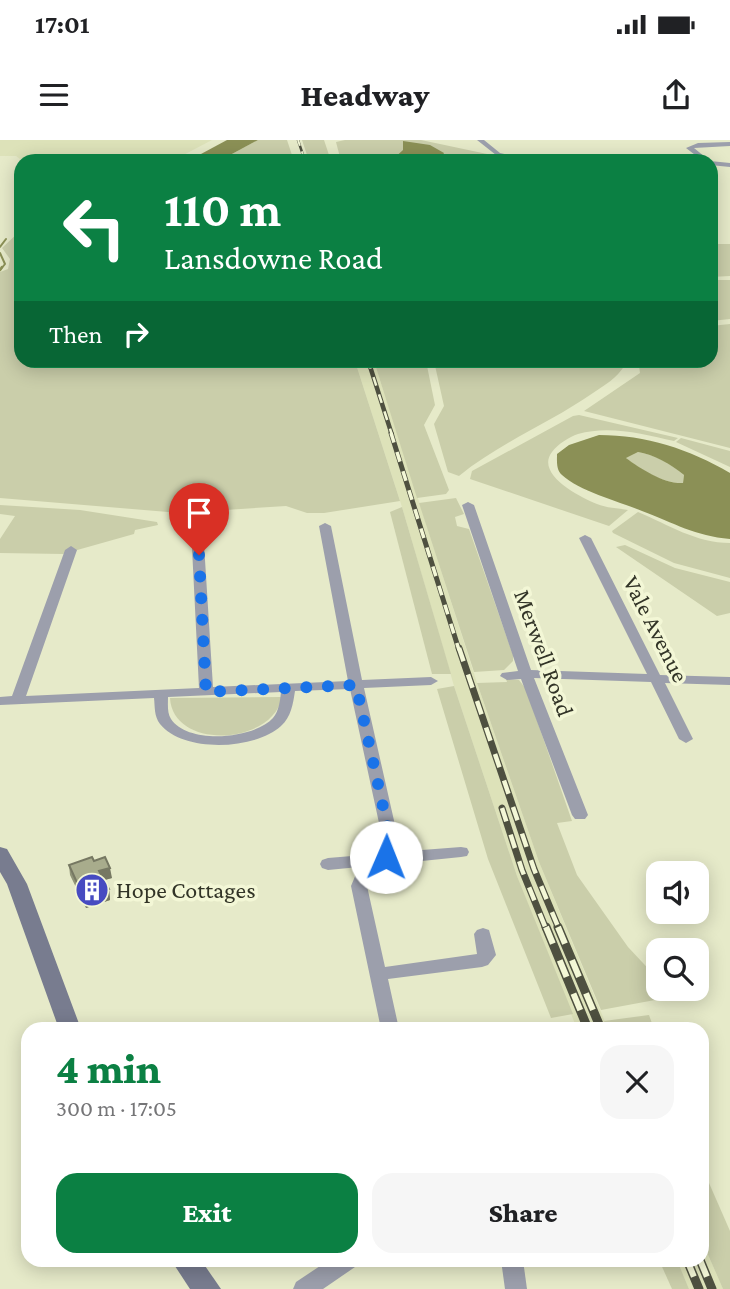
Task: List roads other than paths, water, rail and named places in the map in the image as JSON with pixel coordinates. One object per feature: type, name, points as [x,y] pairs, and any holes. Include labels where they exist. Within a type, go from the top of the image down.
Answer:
[{"type":"main road","points":[[0,854],[17,884],[66,1022]]},
{"type":"main road","points":[[190,1267],[207,1289]]},
{"type":"street","points":[[480,140],[498,154]]},
{"type":"street","points":[[696,154],[688,148],[730,144]]},
{"type":"street","name":"Merwell Road","points":[[468,506],[526,674],[580,815]]},
{"type":"street","points":[[325,526],[356,685],[392,847],[386,857],[369,863],[361,872],[359,886],[389,1022]]},
{"type":"street","points":[[197,528],[206,692]]},
{"type":"street","name":"Vale Avenue","points":[[585,538],[686,739]]},
{"type":"street","points":[[16,701],[71,550]]},
{"type":"street","points":[[507,676],[526,674],[730,681]]},
{"type":"street","points":[[0,701],[431,681]]},
{"type":"street","points":[[161,694],[164,720],[179,732],[204,739],[228,739],[250,737],[275,725],[287,705],[288,688]]},
{"type":"street","points":[[328,864],[461,852]]},
{"type":"street","points":[[379,974],[482,960],[487,955],[483,934]]},
{"type":"street","points":[[304,1289],[337,1267]]},
{"type":"street","points":[[513,1267],[516,1289]]},
{"type":"waterway","points":[[0,247],[6,239]]},
{"type":"waterway","points":[[0,253],[5,264],[1,269]]},
{"type":"railway","points":[[298,140],[303,154]]},
{"type":"railway","points":[[371,368],[392,435]]},
{"type":"railway","points":[[391,433],[459,650]]},
{"type":"railway","points":[[459,648],[534,869],[559,929]]},
{"type":"railway","points":[[502,808],[522,870],[546,929]]},
{"type":"railway","points":[[546,927],[585,1022]]},
{"type":"railway","points":[[558,927],[598,1022]]},
{"type":"railway","points":[[690,1267],[699,1289]]},
{"type":"railway","points":[[703,1267],[712,1289]]},
{"type":"place","name":"Hope Cottages","points":[[92,890]]}]
